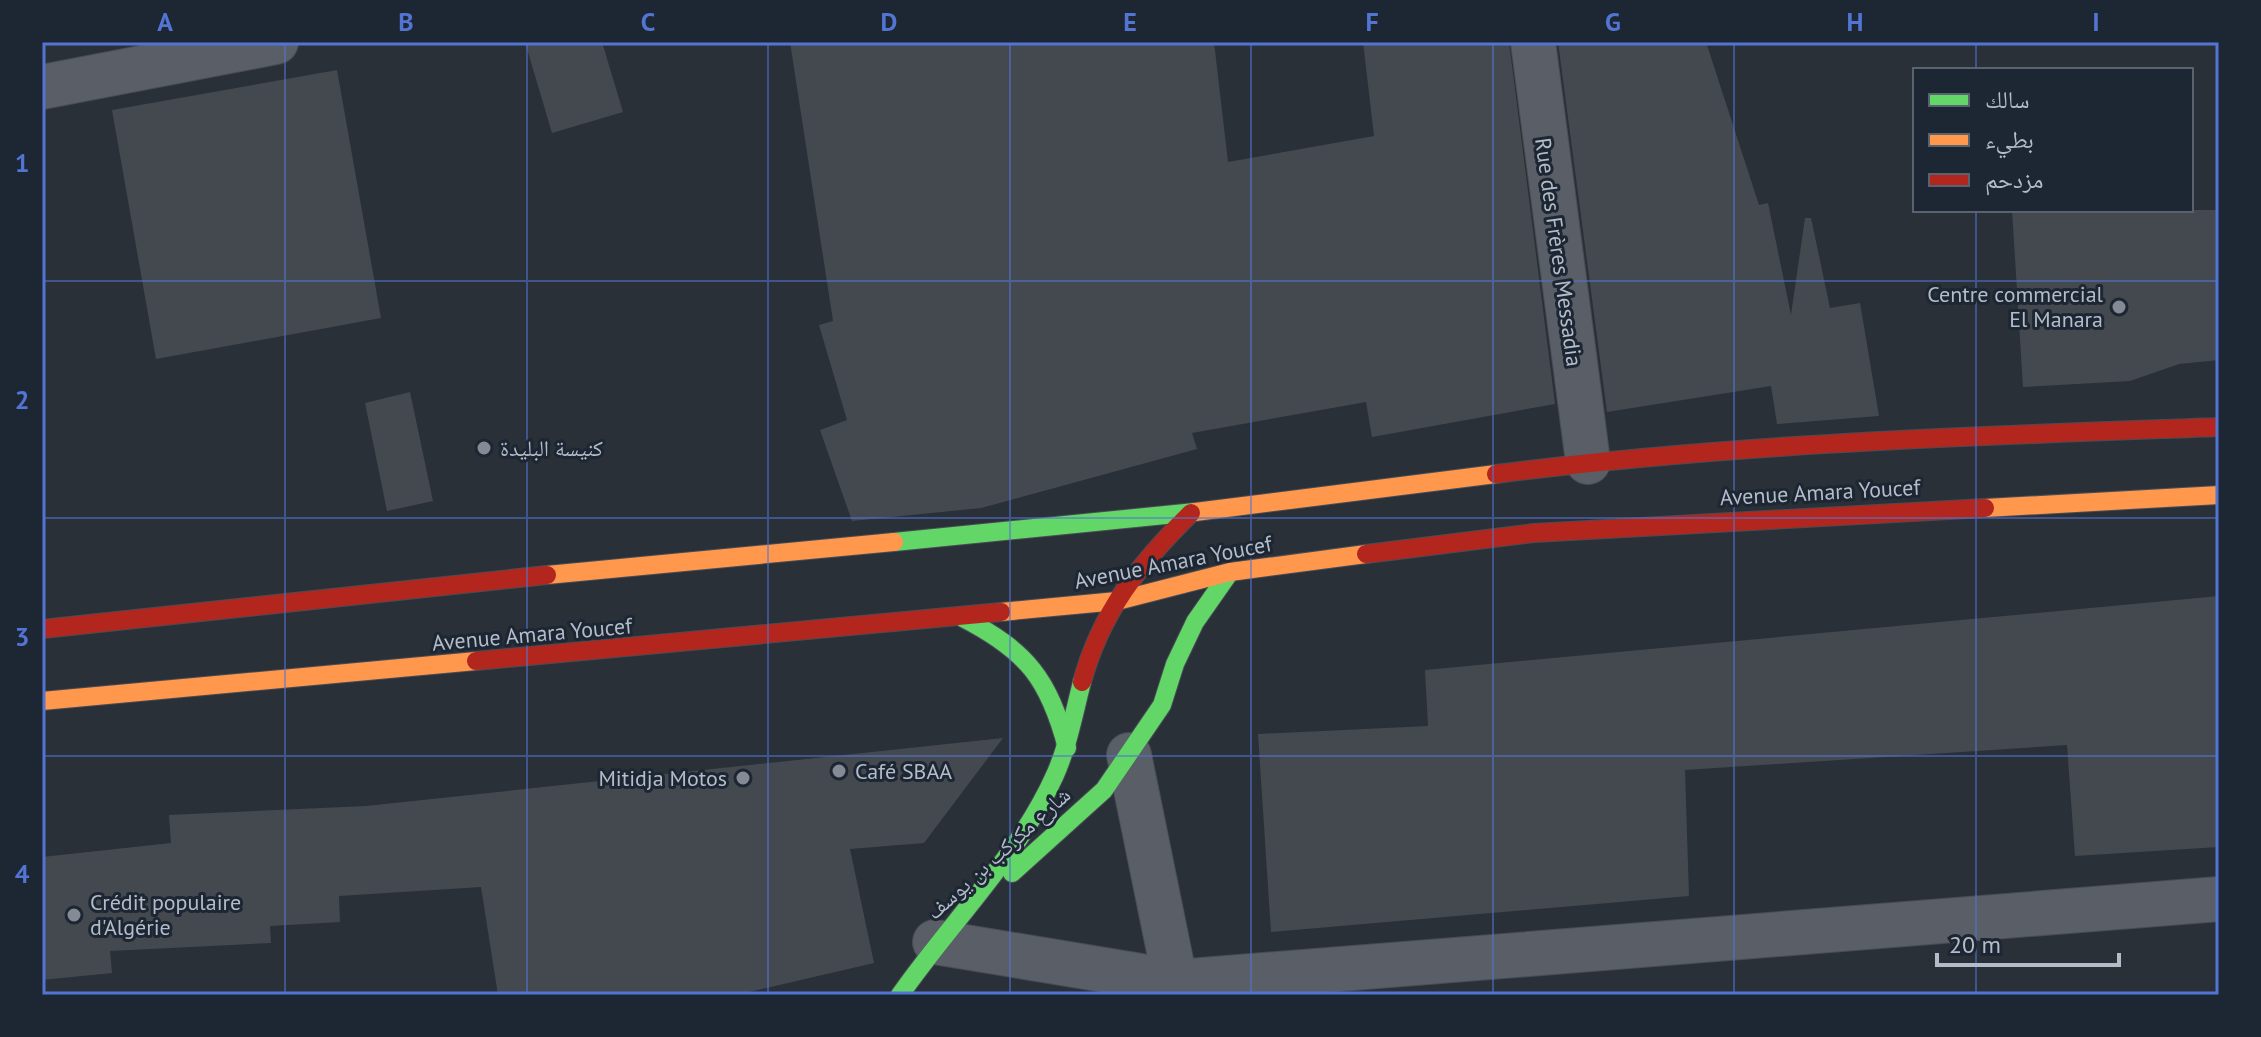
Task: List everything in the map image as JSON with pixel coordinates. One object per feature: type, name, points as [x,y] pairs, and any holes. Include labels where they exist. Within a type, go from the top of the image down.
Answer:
[{"type":"main road","name":"Avenue Amara Youcef","points":[[42,629],[161,619],[395,590],[1191,513],[1588,462],[1912,439],[2219,427]]},
{"type":"main road","name":"Avenue Amara Youcef","points":[[42,701],[963,618],[1117,601],[1230,572],[1534,533],[2216,497]]},
{"type":"main road","name":"شارع مكركب بن يوسف","points":[[935,942],[1024,829],[1067,748],[1092,647],[1145,557],[1191,513]]},
{"type":"main road","name":"شارع مكركب بن يوسف","points":[[935,942],[1104,790],[1162,705],[1175,664],[1195,622],[1230,572]]},
{"type":"main road","points":[[963,618],[1002,637],[1035,667],[1057,705],[1067,748]]},
{"type":"main road","points":[[900,995],[935,942]]},
{"type":"street","points":[[42,87],[276,42]]},
{"type":"street","name":"Rue des Frères Messadia","points":[[1533,42],[1588,462]]},
{"type":"street","points":[[1129,755],[1178,988]]},
{"type":"street","points":[[935,942],[1178,988],[2219,899]]},
{"type":"building","points":[[525,42],[602,42],[623,112],[552,133]]},
{"type":"building","points":[[790,42],[1214,42],[1228,162],[1374,136],[1363,42],[1509,42],[1555,404],[1372,437],[1366,402],[1192,433],[1197,449],[981,508],[852,521],[820,430],[847,420],[819,325],[833,321]]},
{"type":"building","points":[[1558,42],[1706,42],[1759,205],[1768,203],[1791,315],[1805,218],[1811,218],[1830,308],[1860,303],[1879,416],[1777,424],[1771,386],[1607,412]]},
{"type":"building","points":[[337,70],[381,318],[156,359],[112,110]]},
{"type":"building","name":"Centre commercial El Manara","points":[[2219,210],[2219,360],[2179,364],[2130,381],[2023,387],[2012,212]]},
{"type":"building","points":[[410,392],[433,501],[387,511],[365,403]]},
{"type":"building","points":[[2219,596],[2219,847],[2075,856],[2067,745],[1685,770],[1689,896],[1271,932],[1258,734],[1428,726],[1425,670]]},
{"type":"building","points":[[1003,738],[924,843],[850,849],[874,963],[736,995],[498,995],[481,887],[339,896],[340,922],[270,926],[271,943],[110,951],[112,973],[42,980],[42,857],[171,843],[169,815],[366,806]]},
{"type":"traffic: fast","points":[[894,542],[1195,512]]},
{"type":"traffic: fast","points":[[1012,873],[1104,790],[1162,705],[1175,664],[1195,622],[1230,572]]},
{"type":"traffic: fast","points":[[963,618],[1004,643],[1032,670],[1052,703],[1067,748]]},
{"type":"traffic: fast","points":[[900,995],[1003,861],[1040,805],[1064,753],[1082,682]]},
{"type":"traffic: slow","points":[[1195,512],[1496,474]]},
{"type":"traffic: slow","points":[[1985,508],[2219,495]]},
{"type":"traffic: slow","points":[[547,575],[894,542]]},
{"type":"traffic: slow","points":[[1001,612],[1117,601],[1230,572],[1366,554]]},
{"type":"traffic: slow","points":[[42,701],[476,661]]},
{"type":"traffic: jam","points":[[1496,474],[1767,448],[2219,427]]},
{"type":"traffic: jam","points":[[1366,554],[1534,533],[1985,508]]},
{"type":"traffic: jam","points":[[1082,682],[1100,633],[1124,590],[1191,513]]},
{"type":"traffic: jam","points":[[42,629],[547,575]]},
{"type":"traffic: jam","points":[[476,661],[1001,612]]},
{"type":"place","name":"Centre commercial El Manara","points":[[2119,307]]},
{"type":"place","name":"كنيسة البليدة","points":[[484,448]]},
{"type":"place","name":"Café SBAA","points":[[839,771]]},
{"type":"place","name":"Mitidja Motos","points":[[743,778]]},
{"type":"place","name":"Crédit populaire d'Algérie","points":[[74,915]]}]
